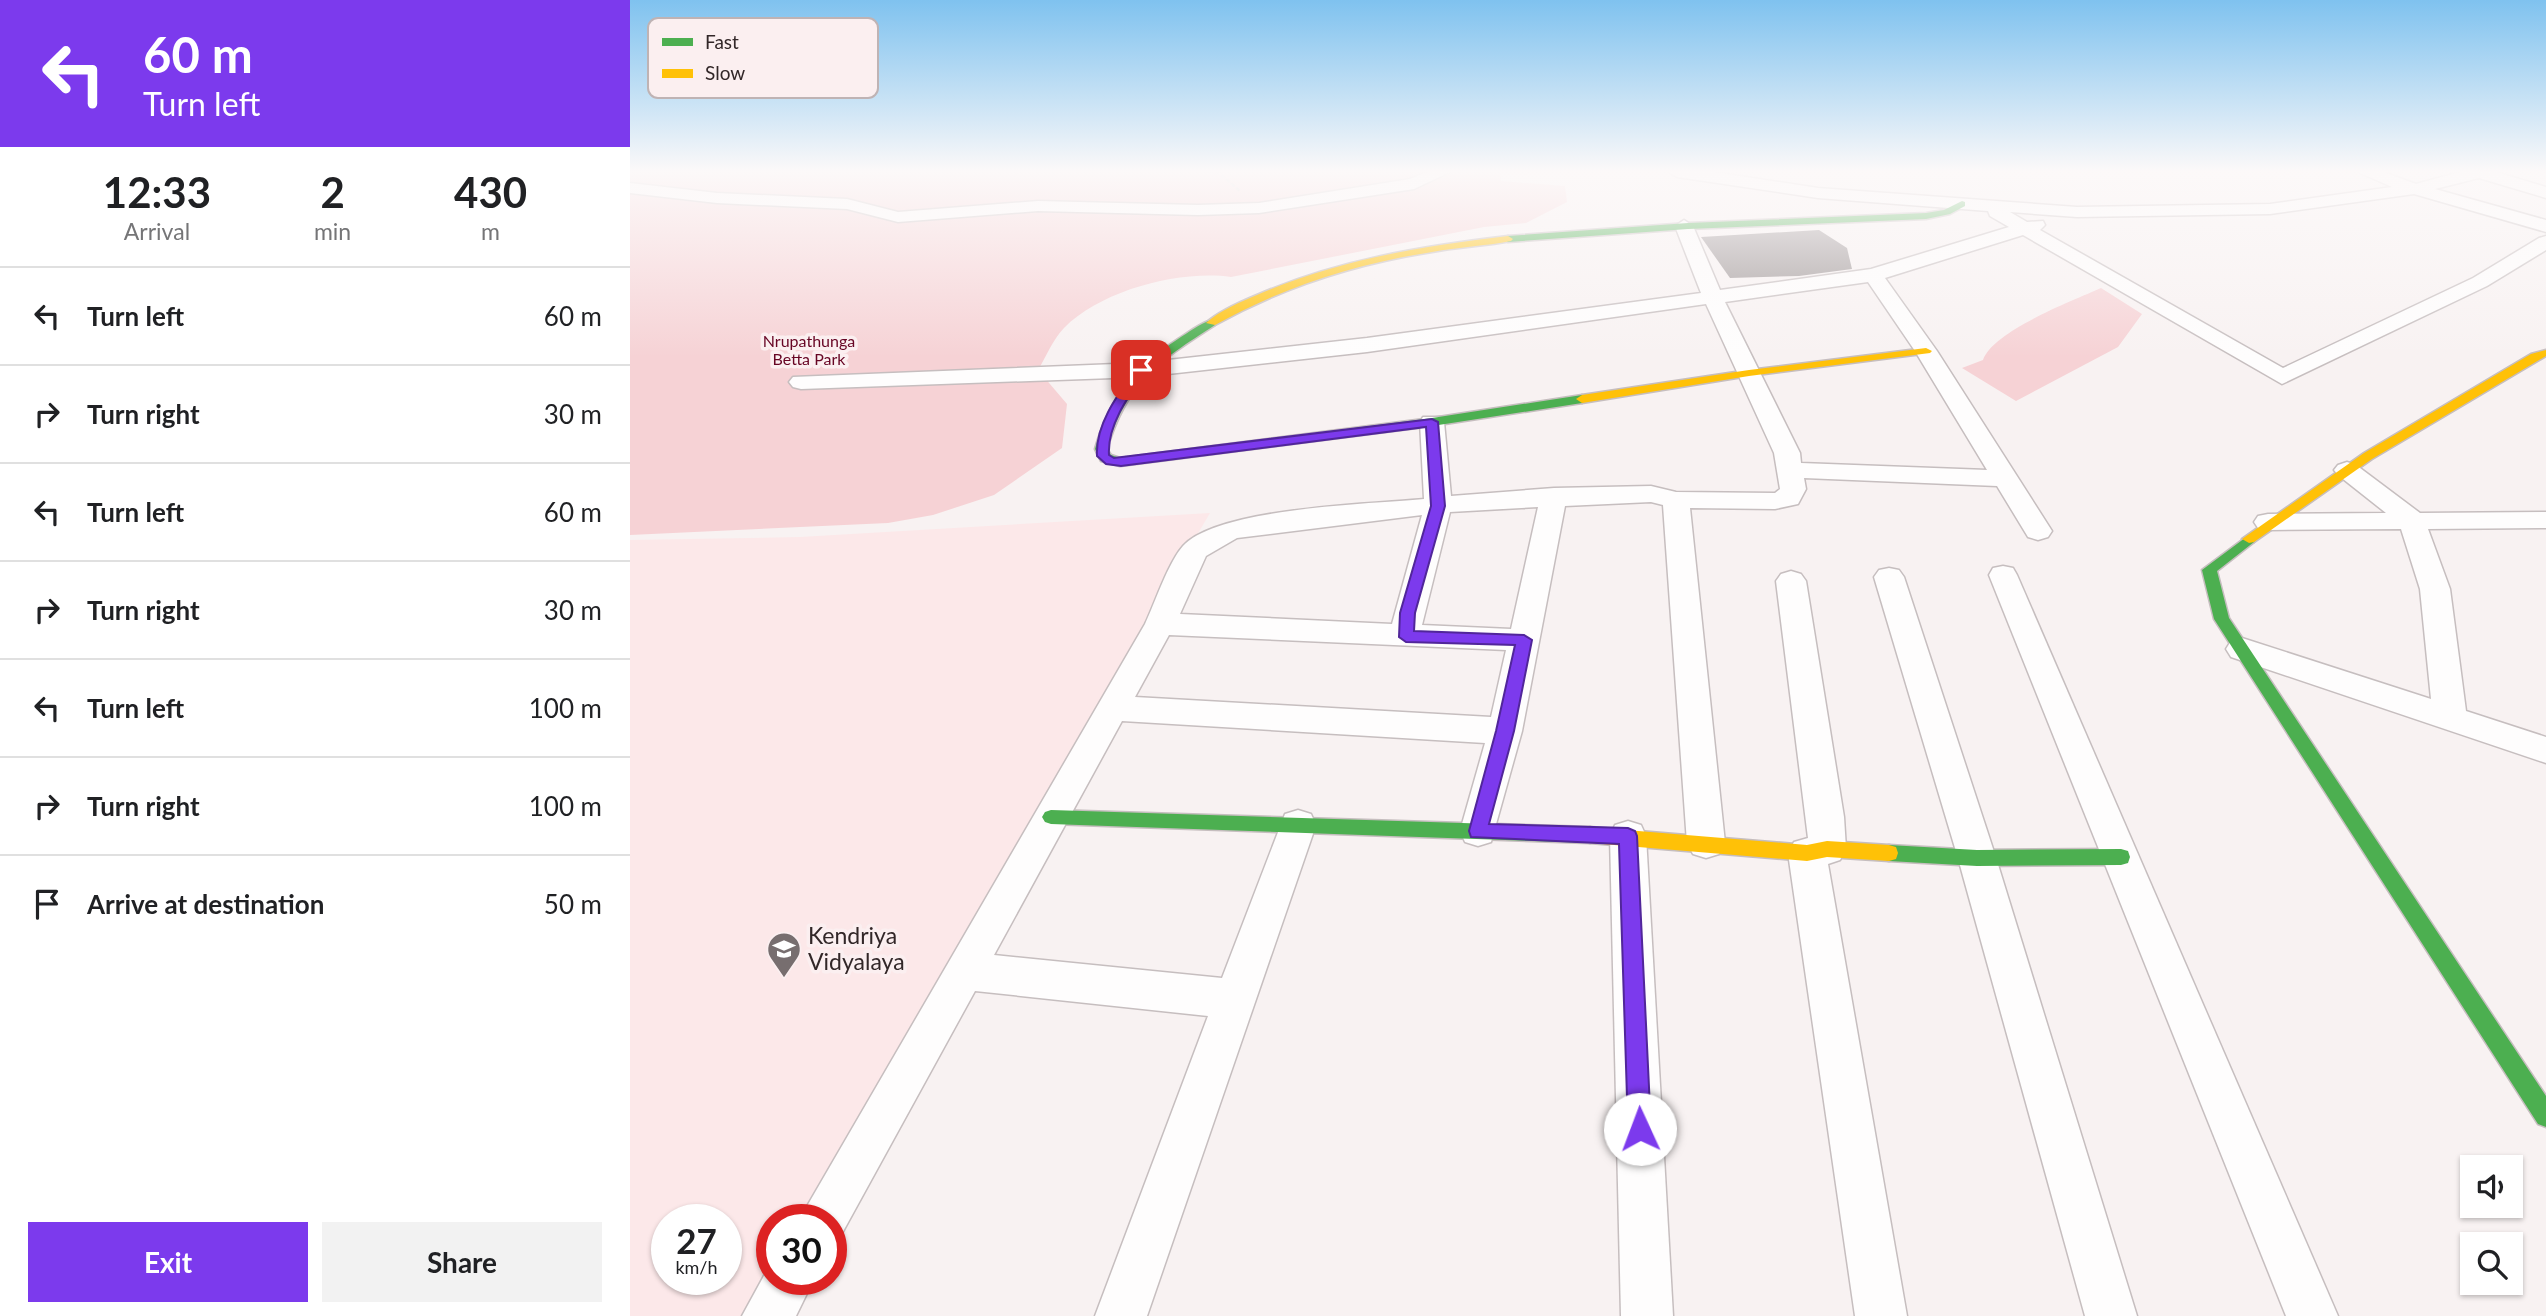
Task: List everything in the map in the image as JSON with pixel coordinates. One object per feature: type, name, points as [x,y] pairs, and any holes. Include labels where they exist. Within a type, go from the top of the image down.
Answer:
[{"type":"street","points":[[1575,233],[1493,239],[1379,258],[1301,282],[1232,309],[1141,370],[1121,398],[1102,442],[1103,456],[1110,461],[1121,462],[1432,422],[1749,373],[1926,351]]},
{"type":"street","points":[[831,1204],[1160,624],[1194,551],[1228,531],[1255,525],[1438,506],[1554,496],[1651,494],[1676,500],[1782,500],[1792,494],[1787,453],[1713,298],[1687,233]]},
{"type":"street","points":[[801,382],[1141,370],[1367,345],[1873,275],[2009,233]]},
{"type":"street","points":[[2036,233],[2282,377],[2480,282],[2546,242]]},
{"type":"street","points":[[1873,275],[1926,351],[2038,531]]},
{"type":"street","points":[[2542,357],[2426,418],[2267,522],[2209,570],[2222,619],[2546,1116]]},
{"type":"street","points":[[1406,637],[1408,613],[1438,506],[1432,422]]},
{"type":"street","points":[[1791,470],[2004,478]]},
{"type":"street","points":[[2347,470],[2411,519],[2435,589],[2450,718]]},
{"type":"street","points":[[1478,831],[1505,731],[1554,496]]},
{"type":"street","points":[[1676,500],[1706,843]]},
{"type":"street","points":[[2267,522],[2546,520]]},
{"type":"street","points":[[2003,575],[2312,1316]]},
{"type":"street","points":[[1889,577],[1977,858],[2111,1316]]},
{"type":"street","points":[[1791,581],[1826,817],[1817,851],[1881,1316]]},
{"type":"street","points":[[1160,624],[1406,637],[1524,640]]},
{"type":"street","points":[[2242,649],[2546,750]]},
{"type":"street","points":[[1112,708],[1505,731]]},
{"type":"street","points":[[1051,817],[1628,836],[1817,851],[1977,858],[2121,857]]},
{"type":"street","points":[[1121,1316],[1298,825]]},
{"type":"street","points":[[1628,836],[1647,1316]]},
{"type":"street","points":[[964,971],[1235,999]]},
{"type":"street","points":[[768,1316],[780,1295]]},
{"type":"shaded area","name":"Kendriya Vidyalaya","points":[[1210,513],[810,1204],[756,1204],[757,1295],[745,1316],[630,1316],[630,540],[800,537]]},
{"type":"green space","name":"Nrupathunga Betta Park","points":[[630,233],[1452,233],[1231,277],[1165,280],[1120,293],[1099,303],[1064,328],[1038,370],[1067,404],[1062,448],[994,495],[933,515],[888,523],[630,535]]},
{"type":"green space","points":[[2101,288],[2142,314],[2118,347],[2016,401],[1962,368],[1983,360],[1990,349],[2017,328]]},
{"type":"building","points":[[1824,233],[1847,248],[1852,269],[1799,276],[1730,278],[1701,237]]},
{"type":"traffic: fast","points":[[1508,239],[1585,233]]},
{"type":"traffic: fast","points":[[1211,323],[1156,360],[1128,388],[1108,425],[1101,449],[1106,458],[1120,462],[1432,422],[1582,399]]},
{"type":"traffic: fast","points":[[2249,539],[2209,570],[2222,619],[2546,1116]]},
{"type":"traffic: fast","points":[[1051,817],[1590,835]]},
{"type":"traffic: fast","points":[[1889,853],[1977,858],[2121,857]]},
{"type":"traffic: slow","points":[[1211,323],[1280,288],[1317,275],[1393,256],[1508,239]]},
{"type":"traffic: slow","points":[[1582,399],[1749,373],[1926,351]]},
{"type":"traffic: slow","points":[[2249,539],[2368,456],[2535,356],[2546,353]]},
{"type":"traffic: slow","points":[[1590,835],[1807,853],[1827,849],[1889,853]]},
{"type":"place","name":"Kendriya Vidyalaya","points":[[784,979]]},
{"type":"route","points":[[1141,370],[1121,398],[1102,442],[1103,456],[1110,461],[1121,462],[1432,422],[1438,506],[1408,613],[1406,637],[1524,640],[1505,731],[1478,831],[1628,836],[1640,1129]]}]
